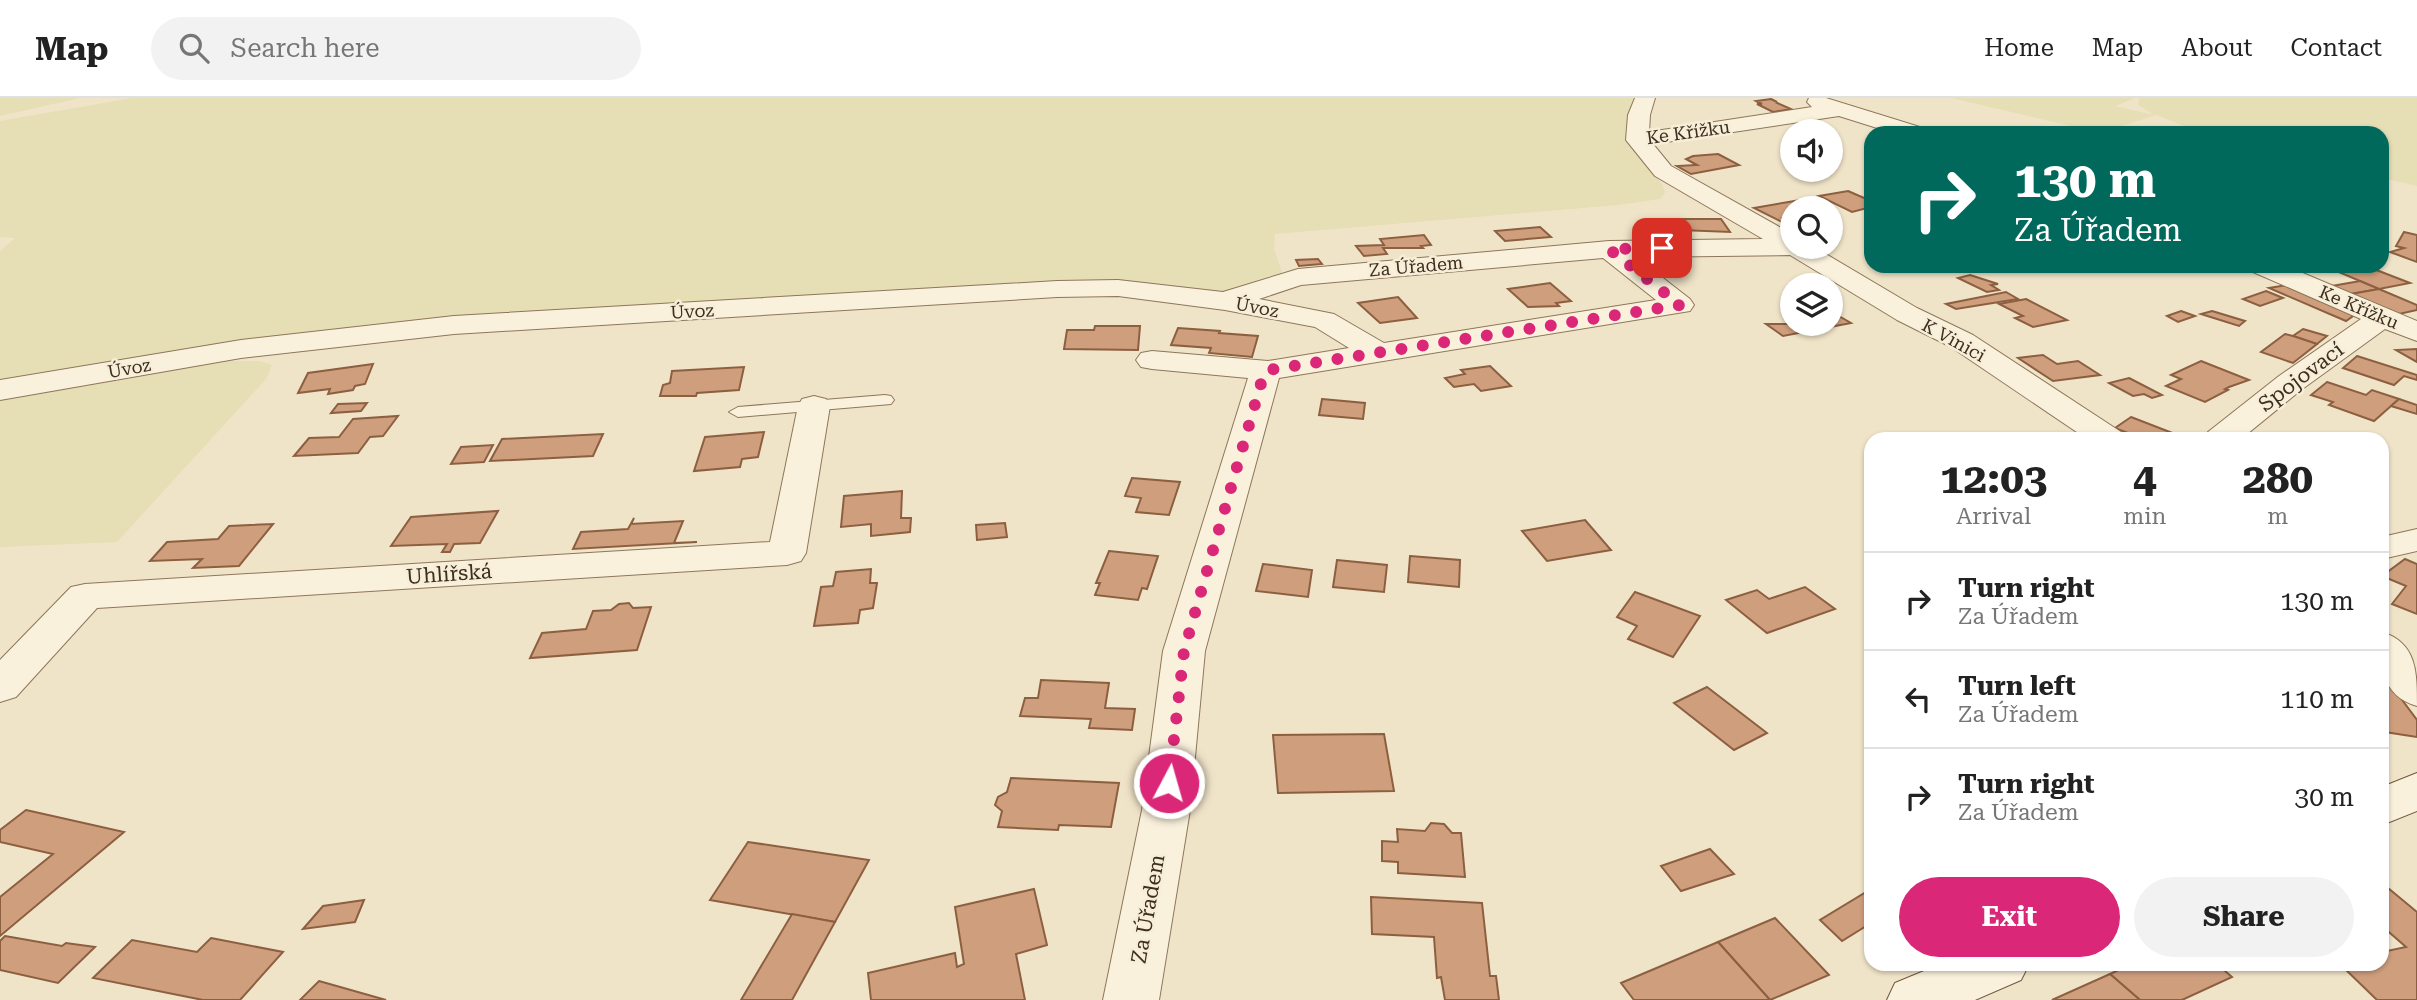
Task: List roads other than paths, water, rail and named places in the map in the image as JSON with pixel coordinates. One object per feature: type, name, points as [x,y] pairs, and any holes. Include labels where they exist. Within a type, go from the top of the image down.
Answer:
[{"type":"street","points":[[1637,140],[1639,115],[1645,98]]},
{"type":"street","name":"Ke Křížku","points":[[1805,98],[1894,126]]},
{"type":"street","name":"Ke Křížku","points":[[1637,140],[1842,109]]},
{"type":"street","name":"Ke Křížku","points":[[1637,140],[1663,171],[1780,238]]},
{"type":"street","name":"Za Úřadem","points":[[1226,301],[1298,276],[1609,249],[1780,246]]},
{"type":"street","points":[[1152,360],[1268,370],[1680,305],[1609,249]]},
{"type":"street","name":"K Vinici","points":[[1816,259],[1907,314],[1962,341],[2098,432]]},
{"type":"street","name":"Ke Křížku","points":[[2279,273],[2417,332]]},
{"type":"street","name":"Úvoz","points":[[0,390],[242,349],[454,325],[1058,289],[1118,288],[1226,301],[1324,320],[1378,352]]},
{"type":"street","name":"Spojovací","points":[[2229,432],[2290,383],[2383,317]]},
{"type":"street","name":"Za Úřadem","points":[[1131,1000],[1166,810],[1184,651],[1262,380],[1268,370]]},
{"type":"street","name":"Uhlířská","points":[[0,687],[85,596],[788,553],[814,406]]},
{"type":"street","points":[[2389,546],[2417,540]]},
{"type":"street","points":[[2389,655],[2417,691]]},
{"type":"street","points":[[2389,804],[2417,791]]},
{"type":"street","points":[[1915,1000],[1985,971]]},
{"type":"lane","points":[[738,412],[885,400]]}]
